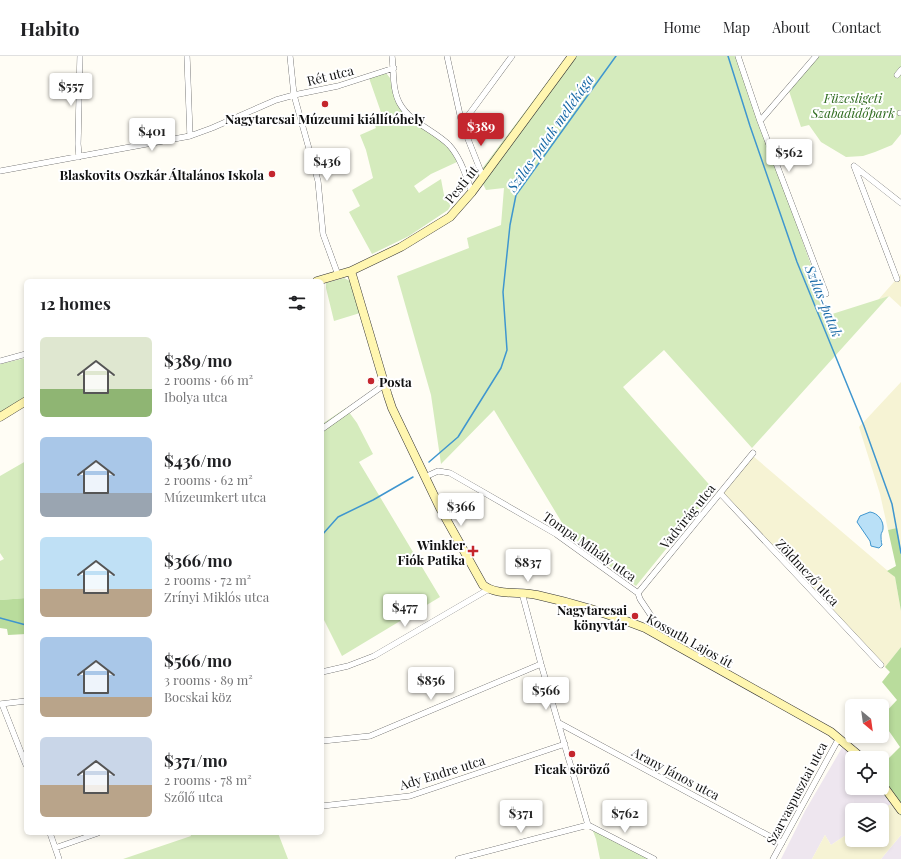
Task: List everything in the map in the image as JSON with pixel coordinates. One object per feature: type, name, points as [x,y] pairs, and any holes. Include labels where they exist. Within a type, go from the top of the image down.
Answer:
[{"type":"main road","name":"Pesti út","points":[[324,279],[351,271],[401,247],[450,217],[472,192],[572,56]]},
{"type":"main road","points":[[351,271],[392,408],[440,508],[483,585],[489,589]]},
{"type":"main road","points":[[0,417],[24,402]]},
{"type":"main road","name":"Kossuth Lajos út","points":[[489,589],[498,592],[522,593],[561,601],[616,616],[653,633],[839,738],[853,751]]},
{"type":"main road","points":[[889,794],[901,810]]},
{"type":"street","points":[[79,157],[80,56]]},
{"type":"street","points":[[187,56],[190,136]]},
{"type":"street","points":[[290,56],[294,95],[316,169],[323,234],[338,275]]},
{"type":"street","points":[[392,56],[395,92],[400,104],[416,121],[450,146],[458,159],[472,192]]},
{"type":"street","points":[[447,56],[462,124],[483,177]]},
{"type":"street","points":[[462,124],[512,56]]},
{"type":"street","points":[[738,56],[760,120],[826,294]]},
{"type":"street","points":[[760,120],[816,56]]},
{"type":"street","name":"Rét utca","points":[[0,171],[190,136],[276,100],[338,86],[394,68]]},
{"type":"street","points":[[897,279],[854,166],[901,202]]},
{"type":"street","points":[[0,361],[24,355]]},
{"type":"street","points":[[324,428],[384,385]]},
{"type":"street","name":"Vadvirág utca","points":[[638,593],[753,453]]},
{"type":"street","name":"Tompa Mihály utca","points":[[424,476],[438,471],[450,474],[467,482],[556,534],[638,593],[640,599],[656,623],[653,633]]},
{"type":"street","name":"Zöldmező utca","points":[[720,494],[881,665]]},
{"type":"street","points":[[324,672],[348,666],[374,656],[489,589]]},
{"type":"street","points":[[522,593],[588,825]]},
{"type":"street","points":[[324,741],[370,736],[541,664]]},
{"type":"street","points":[[24,701],[1,704],[24,760]]},
{"type":"street","name":"Arany János utca","points":[[559,723],[782,843]]},
{"type":"street","name":"Szarvaspusztai utca","points":[[773,859],[839,738]]},
{"type":"street","name":"Ady Endre utca","points":[[324,806],[410,796],[565,744]]},
{"type":"street","points":[[458,859],[588,825],[654,859]]},
{"type":"street","points":[[51,835],[59,859]]},
{"type":"street","points":[[55,848],[92,835]]},
{"type":"shaded area","points":[[901,274],[901,307],[889,296],[878,300]]},
{"type":"shaded area","points":[[901,382],[901,551],[897,528],[888,530],[880,494],[859,427]]},
{"type":"shaded area","points":[[753,456],[895,577],[901,611],[901,647],[885,667],[723,493]]},
{"type":"shaded area","points":[[843,746],[848,751],[845,751],[845,795],[884,795],[891,804],[889,805],[889,803],[845,803],[845,836],[831,845],[825,835],[812,859],[781,859],[805,811]]},
{"type":"shaded area","points":[[891,804],[901,816],[901,835],[881,859],[812,859],[825,835],[831,845],[845,836],[845,847],[889,847],[889,805]]},
{"type":"shaded area","points":[[901,835],[901,859],[881,859]]},
{"type":"green space","points":[[567,56],[736,56],[829,315],[889,296],[752,448],[664,350],[623,387],[714,490],[636,586],[570,536],[494,410],[441,464],[431,395],[397,276],[469,248],[467,238],[501,225],[504,188],[486,190],[478,174]]},
{"type":"green space","name":"Füzesligeti Szabadidőpark","points":[[819,56],[901,56],[901,134],[892,145],[863,156],[846,157],[821,142],[809,125],[801,127],[789,91]]},
{"type":"green space","points":[[386,73],[390,78],[393,92],[402,109],[449,147],[457,162],[431,174],[414,186],[419,193],[441,179],[444,195],[451,205],[448,210],[409,236],[372,254],[349,212],[360,206],[352,190],[373,178],[366,150],[360,135],[376,128],[373,121],[383,118],[369,78]]},
{"type":"green space","points":[[344,278],[350,281],[360,313],[334,321],[326,283]]},
{"type":"green space","points":[[24,358],[24,397],[0,413],[0,364]]},
{"type":"green space","points":[[346,408],[357,423],[373,454],[359,462],[440,597],[342,656],[324,620],[324,423]]},
{"type":"green space","points":[[24,462],[24,598],[0,600],[0,561],[4,559],[0,553],[0,476]]},
{"type":"green space","points":[[897,528],[901,551],[901,611],[895,577],[887,571],[896,566],[888,530]]},
{"type":"green space","points":[[24,598],[24,634],[8,635],[7,629],[0,628],[0,600]]},
{"type":"green space","points":[[901,647],[901,816],[884,795],[889,795],[889,758],[900,747],[889,731],[889,709],[897,700],[882,682],[890,672],[885,667]]},
{"type":"green space","points":[[591,826],[650,859],[600,859],[596,839]]},
{"type":"green space","points":[[279,835],[288,859],[123,859],[191,836]]},
{"type":"water","points":[[870,512],[878,516],[883,523],[881,535],[882,545],[879,548],[871,546],[870,541],[857,522],[860,516]]},
{"type":"waterway","name":"Szilas-patak mellékága","points":[[429,462],[458,437],[501,368],[507,350],[503,292],[510,225],[516,195],[616,56]]},
{"type":"waterway","name":"Szilas-patak","points":[[728,56],[750,126],[797,262],[864,426],[892,504],[901,553]]},
{"type":"waterway","name":"Szilas-patak mellékága","points":[[324,533],[338,517],[373,500],[413,477]]},
{"type":"waterway","name":"Szilas-patak mellékága","points":[[0,618],[24,624]]},
{"type":"place","name":"Nagytarcsai Múzeumi kiállítóhely","points":[[325,104]]},
{"type":"place","name":"Blaskovits Oszkár Általános Iskola","points":[[272,174]]},
{"type":"place","name":"Posta","points":[[371,381]]},
{"type":"place","name":"Winkler Fiók Patika","points":[[473,551]]},
{"type":"place","name":"Nagytarcsai könyvtár","points":[[635,616]]},
{"type":"place","name":"Ficak söröző","points":[[572,754]]}]
